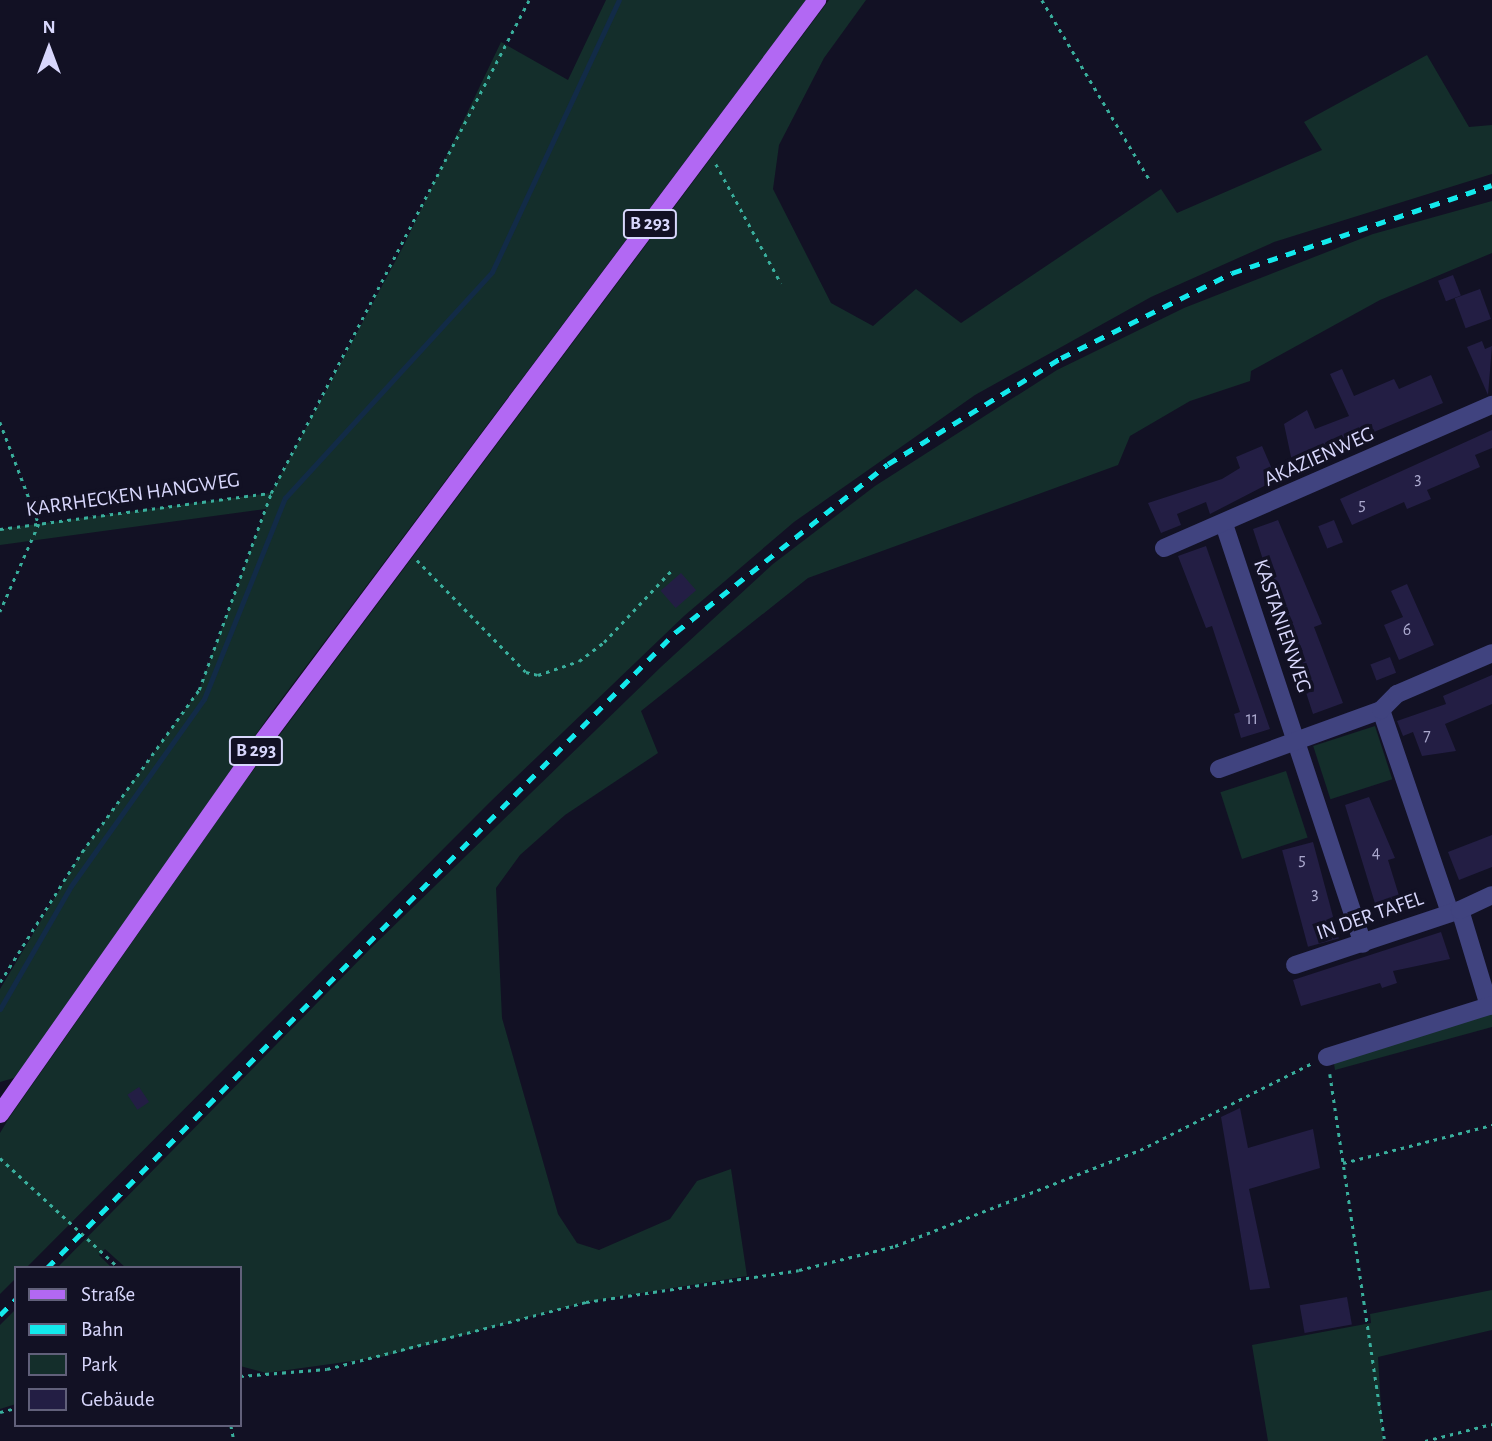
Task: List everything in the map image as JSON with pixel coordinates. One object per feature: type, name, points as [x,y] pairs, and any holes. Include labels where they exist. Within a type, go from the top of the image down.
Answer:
[{"type":"main road","name":"B 293","points":[[0,1114],[256,750],[409,549],[817,0]]},
{"type":"street","name":"AKAZIENWEG","points":[[1164,548],[1492,405]]},
{"type":"street","name":"KASTANIENWEG","points":[[1224,524],[1363,944]]},
{"type":"street","points":[[1219,769],[1381,710],[1396,694],[1492,653]]},
{"type":"street","points":[[1327,1057],[1491,1006],[1381,710]]},
{"type":"street","name":"IN DER TAFEL","points":[[1295,965],[1363,944],[1492,895]]},
{"type":"path","points":[[0,982],[82,852],[199,690],[271,494],[529,0]]},
{"type":"path","points":[[1042,0],[1152,182]]},
{"type":"path","points":[[721,175],[781,284]]},
{"type":"path","points":[[0,422],[39,524],[0,612]]},
{"type":"path","name":"KARRHECKEN HANGWEG","points":[[0,529],[271,494]]},
{"type":"path","points":[[409,549],[441,589],[526,673],[538,675],[579,662],[604,642],[671,571]]},
{"type":"path","points":[[242,1376],[327,1369],[586,1302],[799,1270],[895,1246],[1040,1193],[1327,1057],[1385,1441]]},
{"type":"path","points":[[1343,1163],[1492,1125]]},
{"type":"path","points":[[0,1158],[117,1266]]},
{"type":"path","points":[[1425,1441],[1492,1424]]},
{"type":"green space","points":[[606,0],[806,0],[271,713],[27,1062],[14,1078],[0,1082],[0,989],[82,852],[199,690],[266,509],[0,545],[0,529],[271,493],[404,245],[501,42],[568,80]]},
{"type":"green space","points":[[829,0],[866,0],[824,58],[779,145],[773,189],[831,303],[873,326],[916,289],[961,323],[1161,189],[1177,213],[1322,150],[1304,122],[1427,55],[1469,127],[1492,125],[1492,174],[1274,242],[1151,297],[975,395],[794,522],[684,616],[489,803],[28,1266],[14,1266],[14,1280],[0,1294],[0,1133],[243,784]]},
{"type":"green space","points":[[1492,201],[1492,253],[1380,300],[1251,371],[1250,381],[1190,401],[1130,436],[1118,465],[808,578],[641,711],[658,753],[565,815],[520,855],[496,888],[502,1018],[558,1214],[577,1243],[599,1250],[670,1219],[697,1181],[731,1169],[747,1276],[586,1302],[381,1357],[266,1373],[242,1367],[242,1266],[124,1266],[105,1249],[99,1255],[110,1266],[59,1266],[373,946],[662,666],[773,564],[875,486],[1057,370],[1184,308],[1373,234]]},
{"type":"green space","points":[[1375,726],[1392,779],[1330,799],[1313,746]]},
{"type":"green space","points":[[1286,771],[1308,838],[1242,859],[1220,792]]},
{"type":"green space","points":[[1492,1010],[1492,1027],[1335,1070],[1333,1058]]},
{"type":"green space","points":[[1492,1290],[1492,1330],[1378,1357],[1383,1441],[1268,1441],[1252,1345],[1371,1323],[1370,1314]]},
{"type":"green space","points":[[14,1311],[14,1405],[0,1409],[0,1325]]},
{"type":"building","points":[[1453,275],[1461,296],[1446,301],[1438,281]]},
{"type":"building","points":[[1480,289],[1491,319],[1466,328],[1455,298]]},
{"type":"building","points":[[1482,341],[1485,349],[1492,346],[1488,395],[1467,347]]},
{"type":"building","points":[[1342,369],[1354,396],[1394,379],[1399,389],[1431,375],[1443,403],[1293,466],[1284,424],[1307,410],[1315,429],[1349,416],[1330,374]]},
{"type":"building","points":[[1492,430],[1492,448],[1475,455],[1480,467],[1427,490],[1431,499],[1407,509],[1404,502],[1352,525],[1340,499]]},
{"type":"building","points":[[1262,446],[1272,469],[1265,472],[1270,483],[1210,514],[1206,502],[1177,514],[1181,525],[1161,533],[1148,503],[1222,479],[1240,468],[1236,457]]},
{"type":"building","points":[[1278,520],[1322,624],[1314,627],[1343,703],[1313,714],[1253,529]]},
{"type":"building","points":[[1334,520],[1343,542],[1327,549],[1318,526]]},
{"type":"building","points":[[1206,546],[1270,729],[1241,738],[1234,714],[1240,712],[1212,626],[1206,628],[1178,556]]},
{"type":"building","points":[[681,573],[696,590],[676,608],[661,591]]},
{"type":"building","points":[[1407,584],[1434,645],[1399,660],[1384,625],[1403,617],[1391,591]]},
{"type":"building","points":[[1390,657],[1396,673],[1376,680],[1370,665]]},
{"type":"building","points":[[1492,675],[1492,704],[1445,724],[1456,751],[1422,756],[1413,732],[1403,736],[1397,721],[1446,704],[1443,696]]},
{"type":"building","points":[[1369,797],[1395,858],[1388,860],[1401,902],[1377,910],[1345,805]]},
{"type":"building","points":[[1492,835],[1492,867],[1459,880],[1448,852]]},
{"type":"building","points":[[1313,842],[1339,939],[1308,947],[1282,850]]},
{"type":"building","points":[[1441,932],[1450,959],[1393,971],[1397,983],[1382,988],[1380,983],[1301,1006],[1293,980]]},
{"type":"building","points":[[139,1087],[149,1102],[137,1110],[127,1095]]},
{"type":"building","points":[[1240,1108],[1248,1148],[1313,1129],[1320,1168],[1249,1189],[1270,1288],[1250,1290],[1221,1117]]},
{"type":"building","points":[[1347,1297],[1352,1325],[1305,1333],[1300,1305]]},
{"type":"waterway","points":[[0,1009],[71,886],[204,699],[285,498],[492,272],[619,0]]},
{"type":"railway","points":[[49,1266],[676,632],[888,464],[1061,358],[1232,273],[1492,185]]},
{"type":"railway","points":[[0,1315],[14,1301]]}]
